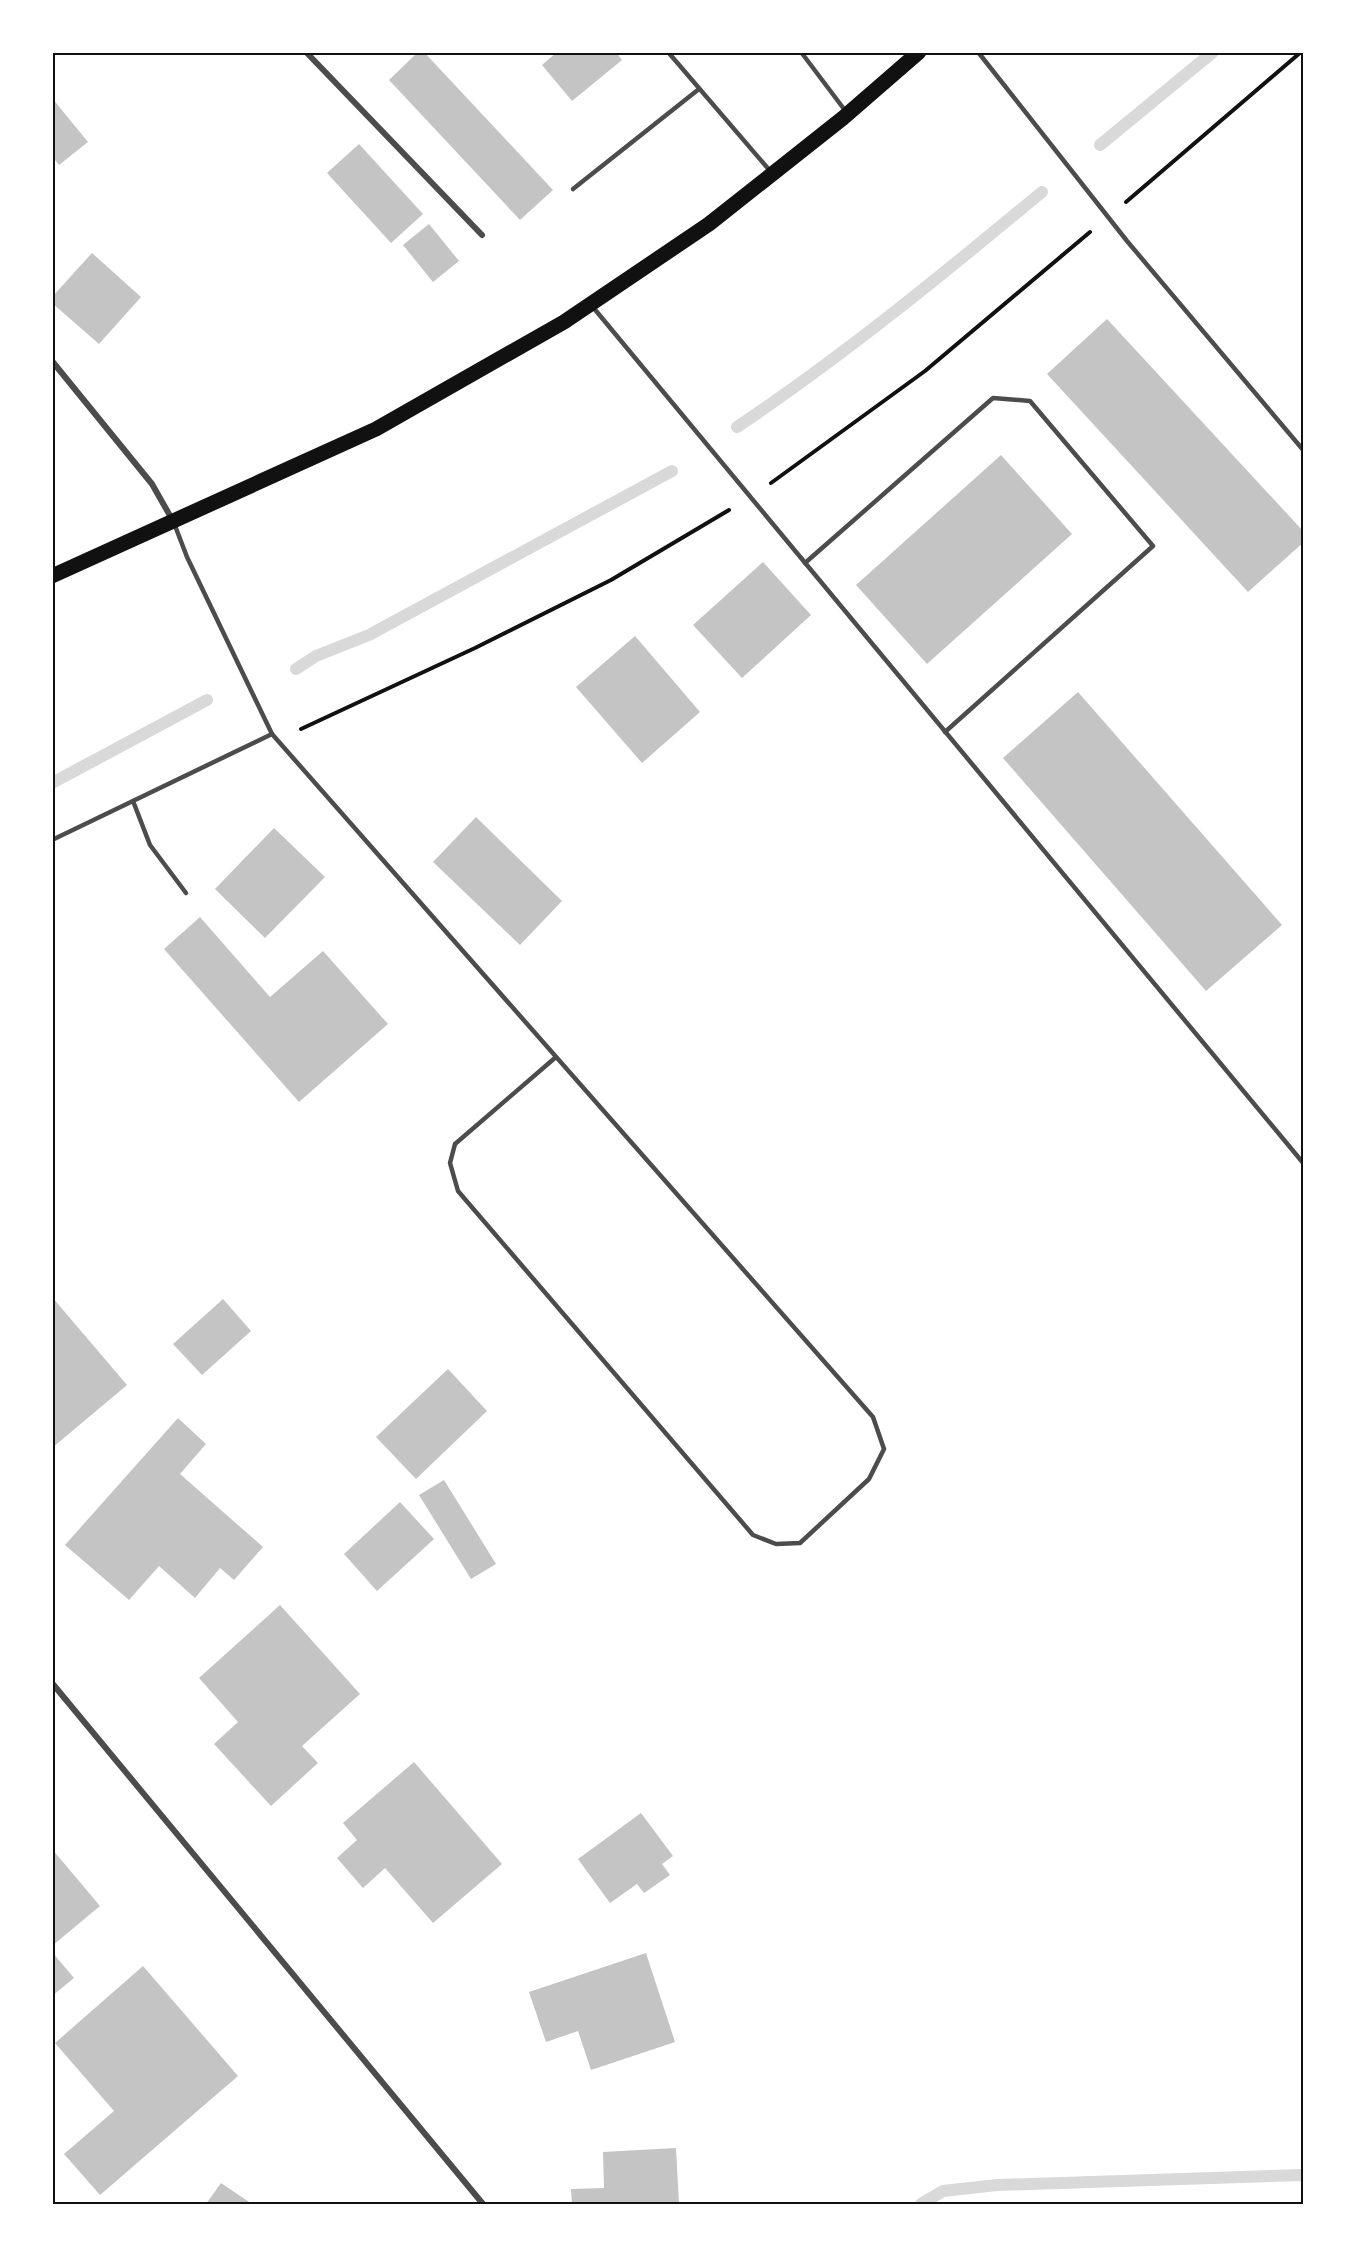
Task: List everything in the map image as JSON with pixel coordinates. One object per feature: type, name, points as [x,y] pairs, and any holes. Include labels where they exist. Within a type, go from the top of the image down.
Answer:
[{"type":"main road","points":[[52,576],[376,429],[564,322],[709,224],[848,114],[919,52]]},
{"type":"street","points":[[306,52],[482,235]]},
{"type":"street","points":[[52,361],[152,484],[173,521]]},
{"type":"street","points":[[52,1683],[483,2205]]},
{"type":"lane","points":[[668,52],[773,174]]},
{"type":"lane","points":[[801,52],[848,114]]},
{"type":"lane","points":[[978,52],[1127,241],[1304,452]]},
{"type":"lane","points":[[573,189],[699,89]]},
{"type":"lane","points":[[590,304],[1304,1164]]},
{"type":"lane","points":[[805,563],[993,398],[1030,401],[1153,546],[945,732]]},
{"type":"lane","points":[[173,521],[187,557],[272,734],[873,1417],[884,1449],[869,1479],[800,1543],[776,1544],[753,1535],[458,1191],[450,1163],[455,1144],[556,1057]]},
{"type":"lane","points":[[52,840],[272,734]]},
{"type":"lane","points":[[133,801],[150,845],[186,893]]},
{"type":"path","points":[[1123,205],[1301,52]]},
{"type":"path","points":[[769,485],[925,371],[1093,230]]},
{"type":"path","points":[[277,740],[475,648],[611,579],[735,507]]},
{"type":"building","points":[[418,52],[424,52],[553,190],[520,220],[389,80]]},
{"type":"building","points":[[557,52],[616,52],[622,60],[572,101],[542,65]]},
{"type":"building","points":[[52,98],[88,142],[59,165],[52,156]]},
{"type":"building","points":[[359,144],[423,214],[391,243],[327,173]]},
{"type":"building","points":[[429,224],[459,261],[433,282],[403,245]]},
{"type":"building","points":[[92,253],[141,297],[99,344],[52,303],[52,297]]},
{"type":"building","points":[[1107,319],[1304,532],[1304,542],[1248,592],[1047,374]]},
{"type":"building","points":[[1001,455],[1072,534],[927,664],[856,585]]},
{"type":"building","points":[[763,562],[811,615],[742,678],[693,625]]},
{"type":"building","points":[[635,636],[700,712],[642,763],[576,687]]},
{"type":"building","points":[[1078,692],[1282,925],[1206,991],[1003,758]]},
{"type":"building","points":[[476,817],[562,901],[520,945],[433,862]]},
{"type":"building","points":[[274,828],[325,877],[265,938],[215,889]]},
{"type":"building","points":[[200,917],[270,997],[323,951],[388,1024],[299,1102],[164,949]]},
{"type":"building","points":[[52,1297],[127,1385],[52,1448]]},
{"type":"building","points":[[223,1299],[251,1331],[202,1375],[173,1344]]},
{"type":"building","points":[[448,1369],[487,1411],[416,1479],[376,1437]]},
{"type":"building","points":[[178,1418],[206,1444],[180,1474],[263,1547],[234,1580],[220,1568],[195,1598],[159,1566],[129,1600],[65,1545]]},
{"type":"building","points":[[444,1480],[496,1564],[471,1579],[419,1495]]},
{"type":"building","points":[[400,1502],[434,1539],[377,1591],[344,1554]]},
{"type":"building","points":[[280,1605],[360,1694],[302,1746],[318,1763],[271,1806],[214,1744],[238,1722],[199,1678]]},
{"type":"building","points":[[414,1762],[502,1864],[433,1923],[385,1868],[363,1888],[337,1858],[357,1840],[343,1823]]},
{"type":"building","points":[[641,1813],[673,1856],[662,1864],[670,1875],[644,1893],[637,1884],[610,1903],[578,1859]]},
{"type":"building","points":[[52,1849],[100,1906],[52,1946]]},
{"type":"building","points":[[52,1952],[74,1978],[52,1996]]},
{"type":"building","points":[[646,1953],[675,2042],[591,2070],[578,2031],[546,2042],[529,1992]]},
{"type":"building","points":[[143,1966],[238,2076],[100,2195],[64,2154],[114,2111],[55,2043]]},
{"type":"building","points":[[676,2148],[679,2204],[572,2204],[571,2189],[604,2188],[603,2152]]},
{"type":"building","points":[[221,2183],[252,2204],[206,2204]]},
{"type":"waterway","points":[[1100,145],[1213,52]]},
{"type":"waterway","points":[[737,427],[854,343],[1042,192]]},
{"type":"waterway","points":[[296,669],[316,656],[369,635],[672,471]]},
{"type":"waterway","points":[[52,783],[207,700]]},
{"type":"waterway","points":[[921,2204],[943,2191],[997,2185],[1304,2175]]}]
